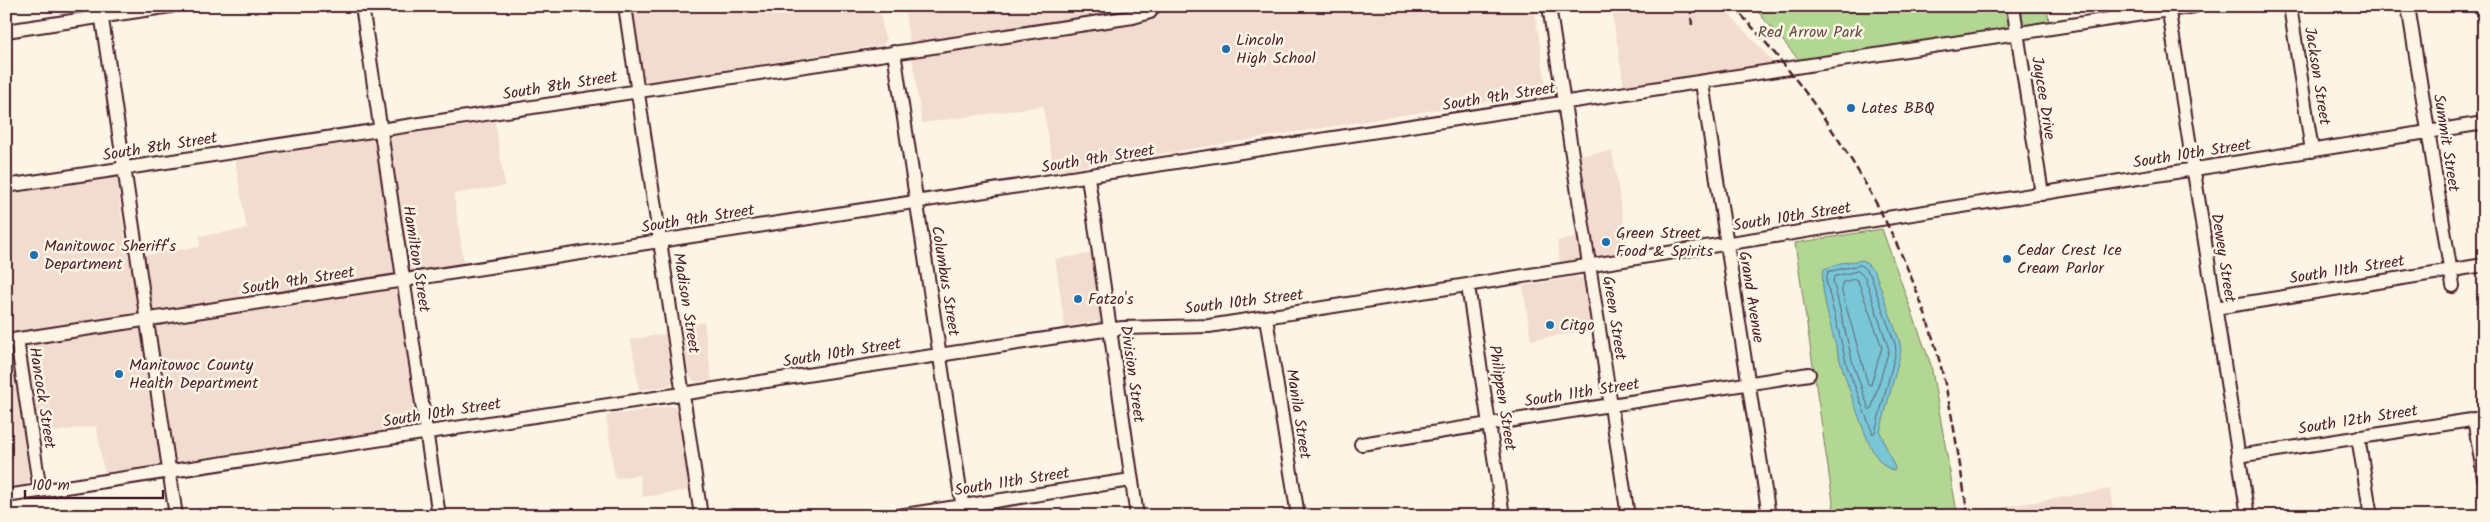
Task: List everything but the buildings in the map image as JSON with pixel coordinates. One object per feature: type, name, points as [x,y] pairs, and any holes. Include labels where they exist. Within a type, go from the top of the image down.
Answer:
[{"type":"street","points":[[6,31],[101,11],[171,6]]},
{"type":"street","name":"Hamilton Street","points":[[362,6],[439,516]]},
{"type":"street","name":"Madison Street","points":[[624,6],[701,516]]},
{"type":"street","name":"South 8th Street","points":[[6,186],[894,52],[1121,12],[1133,17],[1150,12],[1154,6]]},
{"type":"street","name":"Green Street","points":[[1549,6],[1628,516]]},
{"type":"street","name":"Jaycee Drive","points":[[2013,6],[2042,194]]},
{"type":"street","name":"South 9th Street","points":[[11,341],[2017,34],[2152,10],[2195,6]]},
{"type":"street","name":"Jackson Street","points":[[2290,6],[2312,151]]},
{"type":"street","name":"Summit Street","points":[[2408,6],[2452,286]]},
{"type":"street","name":"Dewey Street","points":[[2168,8],[2248,516]]},
{"type":"street","points":[[101,11],[176,516]]},
{"type":"street","name":"Columbus Street","points":[[894,52],[963,511]]},
{"type":"street","name":"Grand Avenue","points":[[1702,82],[1770,516]]},
{"type":"street","name":"South 10th Street","points":[[6,496],[169,473],[427,431],[1110,329],[1209,326],[1266,318],[2484,123]]},
{"type":"street","name":"Division Street","points":[[1088,177],[1137,516]]},
{"type":"street","name":"South 11th Street","points":[[2215,308],[2484,265]]},
{"type":"street","name":"Philippen Street","points":[[1468,286],[1503,516]]},
{"type":"street","name":"Manila Street","points":[[1266,318],[1298,516]]},
{"type":"street","name":"Hancock Street","points":[[11,341],[40,491]]},
{"type":"street","name":"South 11th Street","points":[[1361,444],[1808,374]]},
{"type":"street","points":[[2479,418],[2484,478]]},
{"type":"street","name":"South 12th Street","points":[[2238,456],[2479,418]]},
{"type":"street","points":[[2358,436],[2371,516]]},
{"type":"street","name":"South 11th Street","points":[[898,516],[963,511],[1131,480]]},
{"type":"shaded area","points":[[632,6],[879,6],[884,35],[887,39],[883,45],[649,82],[644,80]]},
{"type":"shaded area","name":"Lincoln High School","points":[[904,6],[1534,6],[1547,92],[1054,171],[1043,106],[922,123]]},
{"type":"shaded area","points":[[1611,6],[1722,6],[1774,63],[1624,87]]},
{"type":"shaded area","points":[[495,121],[505,186],[454,194],[464,264],[396,276],[417,413],[416,424],[408,427],[104,473],[96,426],[24,436],[29,480],[26,485],[6,488],[6,195],[113,176],[117,178],[121,185],[119,198],[128,257],[200,247],[199,236],[247,229],[235,160]]},
{"type":"shaded area","points":[[1612,151],[1629,253],[1560,264],[1557,241],[1593,235],[1580,155]]},
{"type":"shaded area","points":[[1095,253],[1104,320],[1065,327],[1055,259]]},
{"type":"shaded area","points":[[1576,277],[1583,278],[1585,283],[1592,330],[1531,340],[1523,286]]},
{"type":"shaded area","points":[[704,322],[712,380],[698,382],[694,381],[689,375],[682,326]]},
{"type":"shaded area","points":[[666,334],[672,382],[668,386],[639,390],[631,339]]},
{"type":"shaded area","points":[[671,406],[675,407],[678,411],[690,490],[643,497],[639,475],[615,479],[606,416]]},
{"type":"shaded area","points":[[2110,489],[2114,516],[1981,516],[1980,511]]},
{"type":"green space","name":"Red Arrow Park","points":[[1753,6],[2047,6],[2049,22],[1799,60]]},
{"type":"green space","points":[[1882,229],[1931,365],[1957,512],[1931,516],[1835,516],[1795,243]]},
{"type":"water","points":[[1863,260],[1875,272],[1900,343],[1901,351],[1880,432],[1895,468],[1894,471],[1882,463],[1869,443],[1838,354],[1825,302],[1824,269],[1841,263]]},
{"type":"railway","points":[[1690,6],[1692,25]]},
{"type":"railway","points":[[1733,6],[1767,44],[1828,124],[1856,167],[1902,257],[1921,304],[1937,352],[1955,434],[1968,516]]},
{"type":"place","name":"Lincoln High School","points":[[1226,49]]},
{"type":"place","name":"Lates BBQ","points":[[1851,108]]},
{"type":"place","name":"Green Street Food & Spirits","points":[[1606,242]]},
{"type":"place","name":"Manitowoc Sheriff's Department","points":[[34,255]]},
{"type":"place","name":"Cedar Crest Ice Cream Parlor","points":[[2007,259]]},
{"type":"place","name":"Fatzo's","points":[[1078,299]]},
{"type":"place","name":"Citgo","points":[[1550,325]]},
{"type":"place","name":"Manitowoc County Health Department","points":[[119,374]]}]
